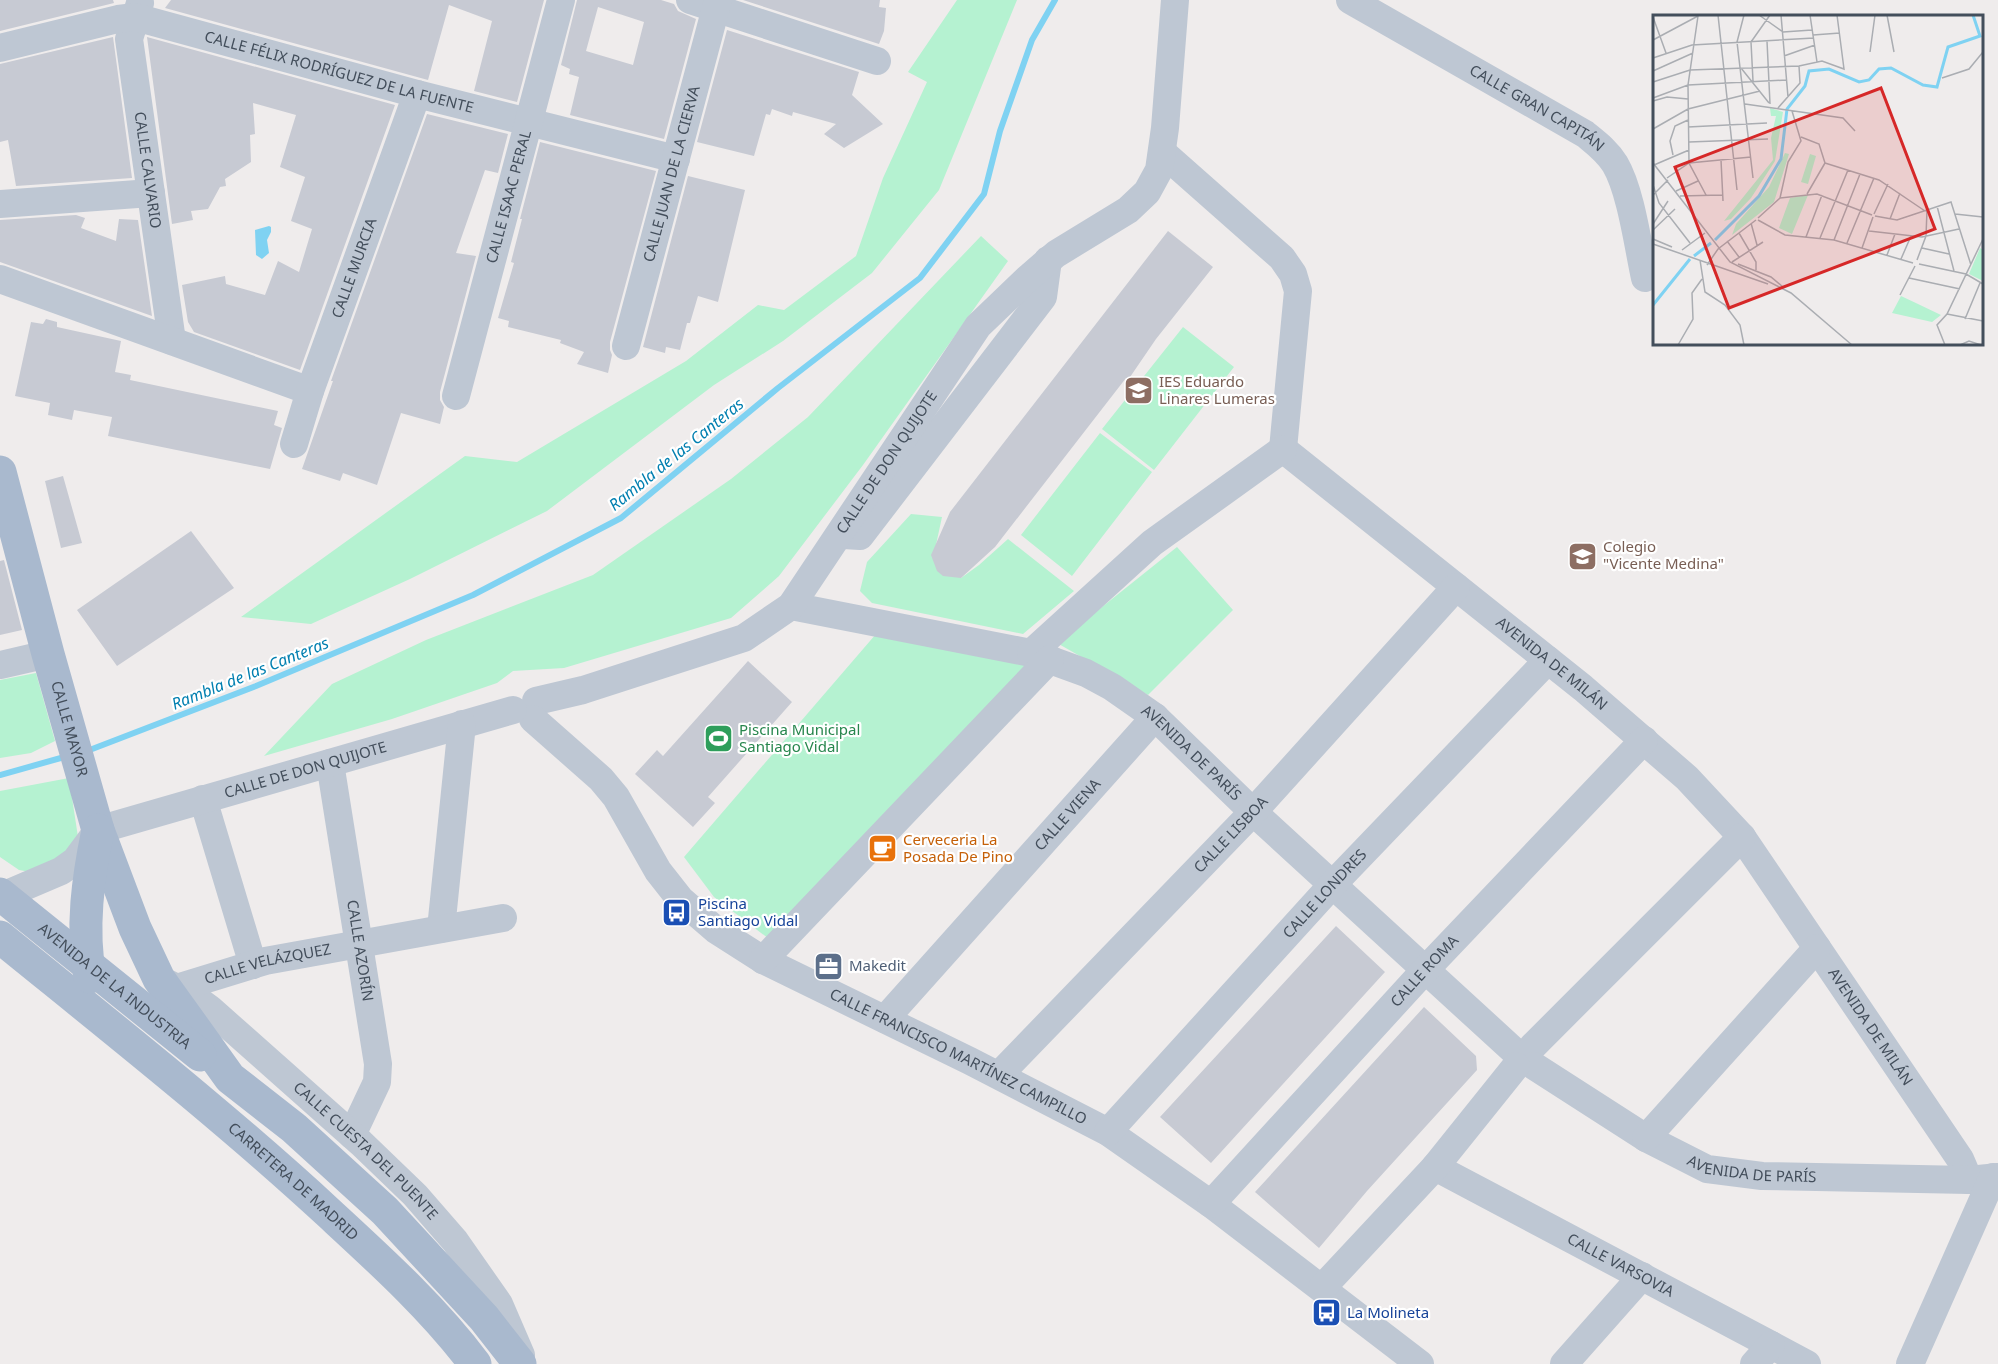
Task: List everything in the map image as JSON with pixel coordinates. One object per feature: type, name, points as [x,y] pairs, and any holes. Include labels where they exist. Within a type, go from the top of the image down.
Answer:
[{"type":"main road","name":"CALLE MAYOR","points":[[0,472],[93,816],[135,928],[168,984],[230,1078]]},
{"type":"main road","points":[[93,816],[86,901],[87,964],[96,1015]]},
{"type":"main road","name":"AVENIDA DE LA INDUSTRIA","points":[[1,896],[294,1128],[385,1211],[484,1318],[520,1364]]},
{"type":"main road","points":[[0,937],[96,1015]]},
{"type":"main road","name":"CARRETERA DE MADRID","points":[[96,1015],[270,1158],[386,1265],[476,1364]]},
{"type":"street","name":"CALLE ISAAC PERAL","points":[[456,396],[561,0]]},
{"type":"street","name":"CALLE DE DON QUIJOTE","points":[[93,816],[203,799],[462,724],[527,710],[744,638],[791,606],[978,326],[1048,260],[1128,210],[1147,192],[1159,170],[1164,140],[1175,0]]},
{"type":"street","name":"CALLE GRAN CAPITÁN","points":[[1350,0],[1585,134],[1601,147],[1615,164],[1628,201],[1645,278]]},
{"type":"street","points":[[708,3],[878,61]]},
{"type":"street","name":"CALLE JUAN DE LA CIERVA","points":[[626,345],[676,159],[708,3]]},
{"type":"street","name":"CALLE FÉLIX RODRÍGUEZ DE LA FUENTE","points":[[0,48],[118,19],[138,9],[417,94],[676,159]]},
{"type":"street","name":"CALLE CALVARIO","points":[[138,9],[129,39],[172,341]]},
{"type":"street","name":"CALLE MURCIA","points":[[294,444],[310,391],[417,94]]},
{"type":"street","points":[[763,960],[1041,656],[1152,543],[1283,449],[1298,291],[1293,274],[1282,258],[1164,140]]},
{"type":"street","points":[[0,204],[151,193]]},
{"type":"street","points":[[0,279],[310,391]]},
{"type":"street","name":"AVENIDA DE MILÁN","points":[[1283,449],[1548,660],[1687,778],[1742,837],[1960,1159],[1987,1178]]},
{"type":"street","name":"CALLE LISBOA","points":[[999,1075],[1253,812],[1456,587]]},
{"type":"street","name":"AVENIDA DE PARÍS","points":[[791,606],[1041,656],[1086,673],[1112,687],[1155,717],[1253,812],[1524,1057],[1646,1138],[1707,1169],[1762,1176],[1987,1178]]},
{"type":"street","points":[[0,665],[48,654]]},
{"type":"street","name":"CALLE LONDRES","points":[[1108,1132],[1334,884],[1548,660]]},
{"type":"street","name":"CALLE FRANCISCO MARTÍNEZ CAMPILLO","points":[[527,710],[601,779],[616,797],[658,871],[680,899],[716,930],[763,960],[999,1075],[1108,1132],[1211,1204],[1420,1364]]},
{"type":"street","name":"CALLE VIENA","points":[[885,1019],[1155,717]]},
{"type":"street","points":[[441,929],[462,724]]},
{"type":"street","name":"CALLE ROMA","points":[[1211,1204],[1426,969],[1644,741]]},
{"type":"street","name":"CALLE AZORÍN","points":[[330,763],[378,1064],[377,1082],[352,1135]]},
{"type":"street","points":[[203,799],[253,965]]},
{"type":"street","points":[[1,896],[61,871],[75,861],[93,816]]},
{"type":"street","points":[[1322,1288],[1435,1167],[1524,1057],[1742,837]]},
{"type":"street","name":"CALLE VELÁZQUEZ","points":[[168,984],[253,965],[503,918]]},
{"type":"street","points":[[1646,1138],[1817,948]]},
{"type":"street","name":"CALLE CUESTA DEL PUENTE","points":[[168,984],[210,1009],[352,1135],[415,1195],[455,1241],[499,1304],[525,1364]]},
{"type":"street","name":"CALLE VARSOVIA","points":[[1435,1167],[1642,1276],[1763,1354],[1807,1364]]},
{"type":"street","points":[[1910,1364],[1987,1178]]},
{"type":"street","points":[[1564,1364],[1642,1276]]},
{"type":"green space","points":[[957,0],[1017,0],[939,190],[872,273],[783,341],[714,385],[547,511],[410,579],[311,624],[241,617],[465,456],[517,462],[686,361],[758,305],[784,310],[856,256],[883,178],[927,82],[908,72]]},
{"type":"green space","points":[[981,236],[1008,261],[863,465],[779,576],[731,618],[564,668],[513,671],[497,683],[392,719],[264,756],[332,684],[426,640],[593,575],[731,479],[808,417]]},
{"type":"green space","points":[[1183,327],[1234,367],[1154,470],[1102,429]]},
{"type":"green space","points":[[1100,433],[1152,472],[1072,576],[1021,535]]},
{"type":"green space","points":[[911,514],[942,517],[934,554],[961,578],[1008,539],[1074,591],[1023,634],[872,603],[860,591],[867,562]]},
{"type":"green space","points":[[1177,547],[1233,610],[1148,695],[1057,643]]},
{"type":"green space","points":[[876,634],[1034,667],[773,942],[714,897],[684,857]]},
{"type":"green space","points":[[36,673],[55,741],[31,753],[0,758],[0,680]]},
{"type":"green space","points":[[69,778],[78,837],[74,852],[41,874],[19,870],[0,857],[0,791]]},
{"type":"water","points":[[269,226],[271,232],[267,240],[269,253],[262,259],[256,255],[255,230]]},
{"type":"building","points":[[0,0],[113,0],[114,3],[0,31]]},
{"type":"building","points":[[171,0],[544,0],[517,102],[474,91],[492,21],[449,5],[428,80],[165,8]]},
{"type":"building","points":[[577,0],[661,0],[674,4],[678,11],[696,19],[664,139],[570,115],[579,77],[569,74],[570,69],[561,65]],"holes":[[[598,7],[644,22],[633,65],[586,51]]]},
{"type":"building","points":[[743,0],[880,0],[879,7],[886,8],[884,31],[879,44]]},
{"type":"building","points":[[727,30],[859,72],[852,95],[883,124],[844,148],[824,134],[836,124],[793,112],[792,116],[772,109],[770,115],[766,114],[754,156],[697,142]]},
{"type":"building","points":[[113,37],[132,178],[16,186],[8,140],[0,142],[0,64]]},
{"type":"building","points":[[147,37],[395,105],[300,370],[194,332],[188,322],[182,285],[225,276],[226,284],[265,295],[278,261],[299,272],[312,229],[291,221],[305,177],[280,167],[296,115],[253,103],[255,134],[250,135],[251,162],[225,179],[226,186],[220,187],[208,209],[191,211],[193,220],[172,224]]},
{"type":"building","points":[[427,114],[508,134],[498,173],[485,170],[456,253],[476,256],[440,392],[440,400],[444,407],[440,424],[401,413],[377,485],[343,473],[340,481],[302,469],[333,381],[331,381]]},
{"type":"building","points":[[540,142],[656,171],[610,342],[612,355],[608,373],[577,364],[584,352],[560,343],[561,340],[508,327],[509,321],[498,318],[514,263],[511,262],[522,219],[520,219]]},
{"type":"building","points":[[688,176],[745,190],[718,302],[698,296],[690,323],[687,323],[680,350],[666,347],[665,353],[643,347]]},
{"type":"building","points":[[76,215],[85,218],[81,228],[116,241],[119,219],[138,220],[152,316],[0,262],[0,220]]},
{"type":"building","points":[[1168,231],[1213,267],[1156,339],[1128,380],[1126,378],[995,547],[961,578],[943,576],[937,571],[931,555],[950,512]]},
{"type":"building","points":[[46,319],[57,322],[57,327],[121,341],[115,372],[131,375],[130,380],[278,411],[274,425],[282,428],[270,469],[108,436],[112,417],[74,410],[72,420],[48,415],[50,403],[15,396],[31,322],[43,324]]},
{"type":"building","points":[[63,476],[82,543],[61,548],[45,481]]},
{"type":"building","points":[[191,531],[234,588],[117,666],[77,610]]},
{"type":"building","points":[[4,560],[22,630],[0,635],[0,561]]},
{"type":"building","points":[[748,661],[792,702],[708,797],[715,803],[693,827],[635,774],[657,750],[663,756]]},
{"type":"building","points":[[1336,926],[1385,972],[1211,1163],[1160,1117]]},
{"type":"building","points":[[1424,1007],[1476,1056],[1477,1070],[1367,1191],[1319,1248],[1255,1192]]},
{"type":"waterway","name":"Rambla de las Canteras","points":[[87,751],[256,686],[473,595],[621,518],[778,388],[920,278],[984,194],[1000,131],[1032,40],[1055,0]]},
{"type":"waterway","name":"Rambla de las Canteras","points":[[0,775],[68,756]]},
{"type":"place","name":"IES Eduardo Linares Lumeras","points":[[1138,391]]},
{"type":"place","name":"Colegio \"Vicente Medina\"","points":[[1582,556]]},
{"type":"place","name":"Piscina Municipal Santiago Vidal","points":[[718,739]]},
{"type":"place","name":"Cerveceria La Posada De Pino","points":[[882,849]]},
{"type":"place","name":"Piscina Santiago Vidal","points":[[677,913]]},
{"type":"place","name":"Makedit","points":[[828,966]]},
{"type":"place","name":"La Molineta","points":[[1326,1313]]}]
